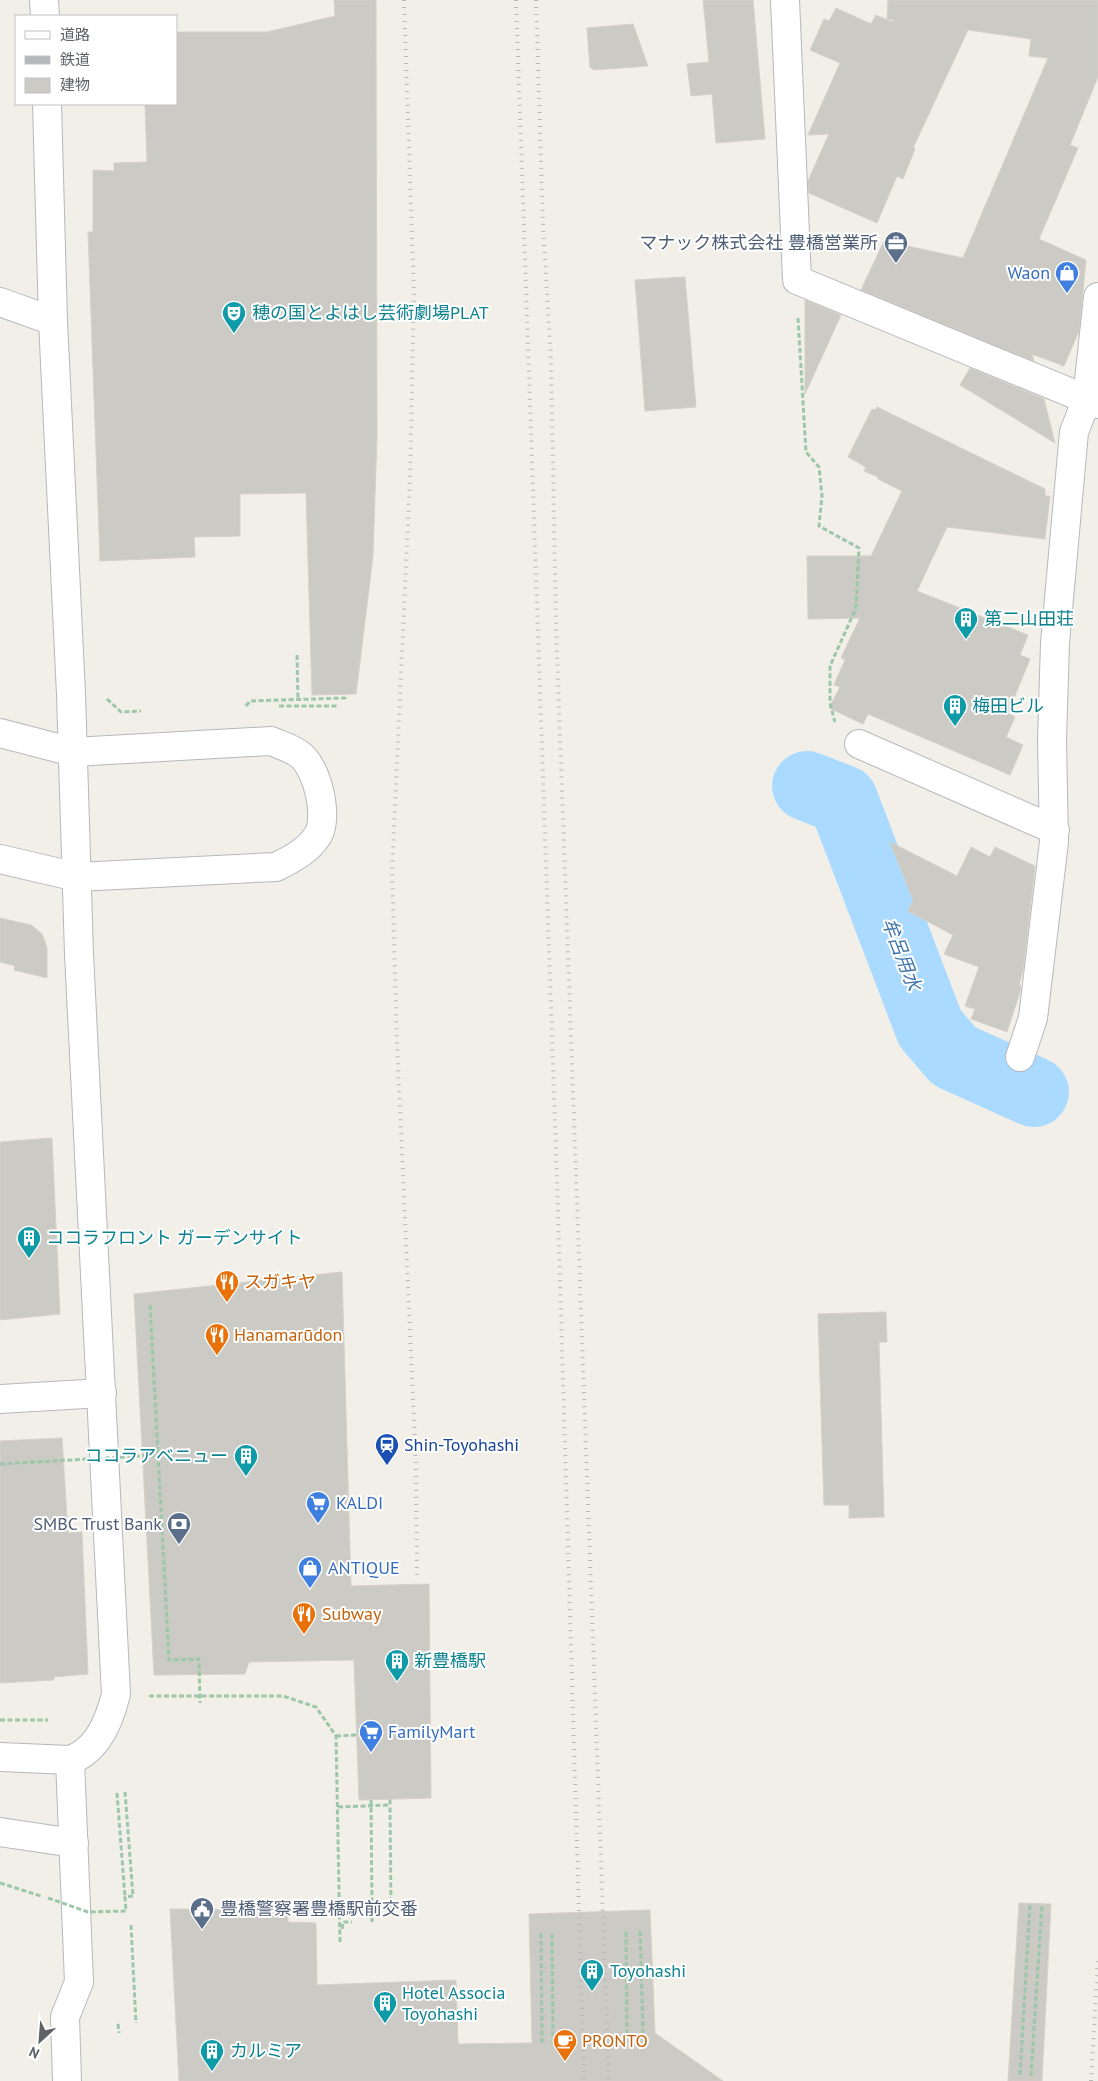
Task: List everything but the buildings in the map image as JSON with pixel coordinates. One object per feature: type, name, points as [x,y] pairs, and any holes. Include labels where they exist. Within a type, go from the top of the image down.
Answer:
[{"type":"street","points":[[44,0],[44,15]]},
{"type":"street","points":[[785,0],[797,280],[1092,401]]},
{"type":"street","points":[[0,1757],[70,1760],[76,1758],[96,1742],[110,1717],[116,1694],[79,954],[73,752],[53,321],[47,105]]},
{"type":"street","points":[[1020,1057],[1036,999],[1055,830],[1052,740],[1055,643],[1074,432],[1092,401],[1098,297]]},
{"type":"street","points":[[0,302],[53,321]]},
{"type":"street","points":[[0,733],[73,752],[271,741],[300,754],[316,775],[322,803],[319,834],[302,853],[276,867],[77,877],[0,859]]},
{"type":"street","points":[[859,744],[1055,830]]},
{"type":"street","points":[[0,1399],[102,1393]]},
{"type":"street","points":[[67,2081],[64,2017],[79,1982],[70,1760]]},
{"type":"street","points":[[0,1832],[74,1843]]},
{"type":"path","points":[[797,280],[806,452],[819,467],[822,496],[819,526],[859,548],[856,608],[830,666],[830,703],[838,735],[859,744]]},
{"type":"path","points":[[297,655],[298,699]]},
{"type":"path","points":[[246,706],[250,701],[345,698],[345,695]]},
{"type":"path","points":[[104,696],[121,712],[150,711]]},
{"type":"path","points":[[236,706],[253,706]]},
{"type":"path","points":[[272,706],[337,706]]},
{"type":"path","points":[[150,1306],[169,1660],[199,1659],[200,1703]]},
{"type":"path","points":[[0,1464],[159,1455]]},
{"type":"path","points":[[146,1696],[283,1696],[316,1707],[336,1736],[340,1942],[343,1922],[352,1922]]},
{"type":"path","points":[[0,1720],[48,1720]]},
{"type":"path","points":[[336,1736],[356,1735]]},
{"type":"path","points":[[125,1792],[133,1896],[125,1897]]},
{"type":"path","points":[[0,1883],[88,1912],[126,1911],[117,1793]]},
{"type":"path","points":[[372,1910],[391,1909],[390,1799]]},
{"type":"path","points":[[370,1800],[372,1922]]},
{"type":"path","points":[[338,1807],[390,1805]]},
{"type":"path","points":[[1020,2075],[1030,1904]]},
{"type":"path","points":[[1031,2076],[1042,1904]]},
{"type":"path","points":[[131,1925],[136,2023]]},
{"type":"path","points":[[640,1931],[643,2034]]},
{"type":"path","points":[[626,1932],[627,2035]]},
{"type":"path","points":[[541,1933],[542,2043]]},
{"type":"path","points":[[552,1934],[553,2042]]},
{"type":"path","points":[[118,2024],[119,2033]]},
{"type":"waterway","name":"牟呂用水","points":[[807,786],[843,800],[930,1028],[954,1056],[1034,1092]]},
{"type":"railway","points":[[404,0],[414,294],[410,479],[392,872],[397,1042],[416,1465],[417,1578]]},
{"type":"railway","points":[[516,0],[557,1180],[584,2081]]},
{"type":"railway","points":[[536,0],[543,226],[551,360],[556,625],[609,2081]]},
{"type":"railway","points":[[1091,2081],[1098,1960]]},
{"type":"place","name":"マナック株式会社 豊橋営業所","points":[[896,264]]},
{"type":"place","name":"Waon","points":[[1067,294]]},
{"type":"place","name":"穂の国とよはし芸術劇場PLAT","points":[[234,334]]},
{"type":"place","name":"第二山田荘","points":[[966,640]]},
{"type":"place","name":"梅田ビル","points":[[955,727]]},
{"type":"place","name":"ココラフロント ガーデンサイト","points":[[29,1259]]},
{"type":"place","name":"スガキヤ","points":[[227,1303]]},
{"type":"place","name":"Hanamarūdon","points":[[217,1356]]},
{"type":"place","name":"Shin-Toyohashi","points":[[387,1466]]},
{"type":"place","name":"ココラアベニュー","points":[[246,1477]]},
{"type":"place","name":"KALDI","points":[[318,1524]]},
{"type":"place","name":"SMBC Trust Bank","points":[[179,1545]]},
{"type":"place","name":"ANTIQUE","points":[[310,1589]]},
{"type":"place","name":"Subway","points":[[304,1635]]},
{"type":"place","name":"新豊橋駅","points":[[397,1682]]},
{"type":"place","name":"FamilyMart","points":[[371,1753]]},
{"type":"place","name":"豊橋警察署豊橋駅前交番","points":[[202,1930]]},
{"type":"place","name":"Toyohashi","points":[[592,1992]]},
{"type":"place","name":"Hotel Associa Toyohashi","points":[[385,2024]]},
{"type":"place","name":"PRONTO","points":[[565,2062]]},
{"type":"place","name":"カルミア","points":[[212,2072]]}]
